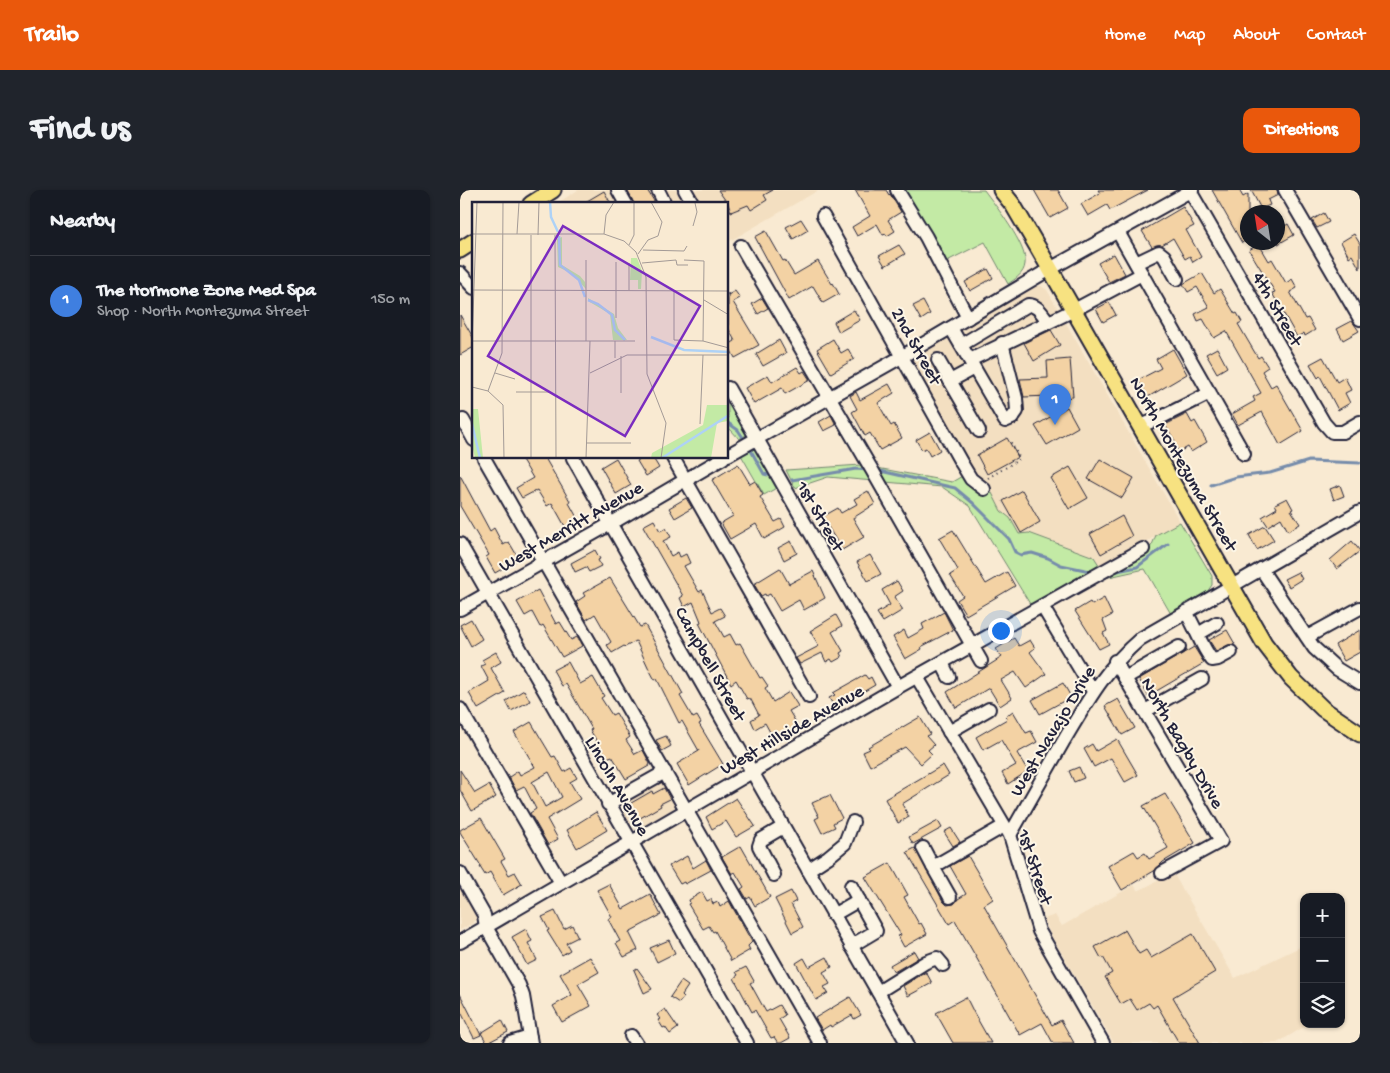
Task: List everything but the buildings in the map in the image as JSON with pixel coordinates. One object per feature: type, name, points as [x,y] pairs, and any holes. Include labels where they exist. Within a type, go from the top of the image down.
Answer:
[{"type":"main road","points":[[534,202],[553,190]]},
{"type":"main road","name":"North Montezuma Street","points":[[1001,190],[1013,205],[1074,310],[1264,643],[1292,678],[1323,709],[1360,734]]},
{"type":"main road","points":[[460,250],[472,242]]},
{"type":"street","points":[[618,190],[625,202]]},
{"type":"street","points":[[658,190],[664,202]]},
{"type":"street","points":[[685,190],[692,202]]},
{"type":"street","points":[[897,190],[926,237],[968,318]]},
{"type":"street","points":[[1286,190],[1360,319]]},
{"type":"street","points":[[729,454],[903,356],[1050,269],[1191,191]]},
{"type":"street","name":"4th Street","points":[[1191,191],[1324,423],[1332,432],[1343,432],[1360,422]]},
{"type":"street","name":"2nd Street","points":[[823,216],[971,479],[983,485]]},
{"type":"street","points":[[1118,232],[1244,454]]},
{"type":"street","points":[[741,246],[981,661]]},
{"type":"street","points":[[950,381],[1002,343],[1074,310],[1139,269],[1159,252],[1164,256],[1177,279]]},
{"type":"street","points":[[460,273],[472,286]]},
{"type":"street","points":[[961,345],[1028,304],[1034,305],[1039,309],[1048,322]]},
{"type":"street","points":[[951,328],[1005,421],[1012,418],[1017,412],[1016,398],[1002,343]]},
{"type":"street","points":[[938,360],[979,431]]},
{"type":"street","name":"1st Street","points":[[729,390],[755,439],[898,687]]},
{"type":"street","points":[[1141,426],[1210,393]]},
{"type":"street","points":[[463,420],[472,436]]},
{"type":"street","points":[[485,459],[820,1043]]},
{"type":"street","name":"Campbell Street","points":[[575,459],[907,1043]]},
{"type":"street","points":[[674,459],[809,697]]},
{"type":"street","name":"West Merritt Avenue","points":[[460,608],[721,459]]},
{"type":"street","name":"West Navajo Drive","points":[[1007,830],[1093,691],[1116,661],[1140,639],[1360,512]]},
{"type":"street","name":"Lincoln Avenue","points":[[460,544],[747,1043]]},
{"type":"street","name":"West Hillside Avenue","points":[[460,942],[898,687],[1143,549]]},
{"type":"street","points":[[1261,569],[1314,648],[1337,669],[1360,683]]},
{"type":"street","points":[[1042,606],[1093,691]]},
{"type":"street","points":[[1307,637],[1360,608]]},
{"type":"street","points":[[1186,612],[1212,660],[1218,659],[1230,652]]},
{"type":"street","points":[[1198,634],[1216,623]]},
{"type":"street","points":[[1125,678],[1179,646]]},
{"type":"street","name":"North Bagby Drive","points":[[1116,661],[1221,842],[1162,873]]},
{"type":"street","points":[[942,663],[949,677]]},
{"type":"street","name":"1st Street","points":[[917,677],[1007,830],[1039,931],[1103,1043]]},
{"type":"street","points":[[1145,712],[1202,679]]},
{"type":"street","points":[[460,709],[561,883]]},
{"type":"street","points":[[949,732],[989,709]]},
{"type":"street","points":[[608,804],[665,772]]},
{"type":"street","points":[[808,870],[845,843],[854,822]]},
{"type":"street","points":[[774,876],[759,846],[761,840],[783,827]]},
{"type":"street","points":[[933,867],[1007,830]]},
{"type":"street","points":[[923,848],[950,897]]},
{"type":"street","points":[[460,873],[484,915],[486,927],[519,985],[530,1040],[510,1043]]},
{"type":"street","points":[[851,886],[876,931],[852,946]]},
{"type":"street","points":[[833,915],[859,900]]},
{"type":"street","points":[[878,992],[926,962],[937,958],[943,965]]},
{"type":"path","points":[[983,485],[1020,459],[1010,441]]},
{"type":"shaded area","points":[[578,190],[819,190],[729,241],[729,202],[559,202]]},
{"type":"shaded area","points":[[1033,286],[1041,286],[1047,290],[1180,522],[1101,568],[1094,557],[1029,533],[1019,534],[1010,518],[1001,511],[986,483],[978,477],[911,362],[911,357]]},
{"type":"shaded area","points":[[667,764],[688,800],[640,828],[632,826],[613,795]]},
{"type":"shaded area","points":[[1173,873],[1235,978],[1300,947],[1300,1028],[1302,1028],[1277,1043],[1114,1043],[1050,933],[1044,919],[1055,915],[1062,926],[1134,885],[1138,891]]},
{"type":"shaded area","points":[[460,885],[476,913],[476,919],[473,923],[460,930]]},
{"type":"green space","points":[[905,190],[984,190],[1003,215],[1021,247],[1025,256],[1025,264],[1021,273],[1008,284],[985,242],[945,262]]},
{"type":"green space","points":[[729,402],[750,433],[739,439],[729,429]]},
{"type":"green space","points":[[757,445],[780,486],[764,495],[741,455]]},
{"type":"green space","points":[[861,465],[952,482],[964,475],[987,494],[992,493],[1001,511],[1010,518],[1019,534],[1029,533],[1094,557],[1101,568],[1042,603],[1030,604],[970,506],[942,487],[828,477],[795,488],[786,470]]},
{"type":"green space","points":[[1180,522],[1212,576],[1212,585],[1207,592],[1171,614],[1145,569],[1100,579],[1144,554],[1152,545],[1156,535]]},
{"type":"waterway","points":[[470,249],[472,252]]},
{"type":"waterway","points":[[729,424],[738,430],[746,442]]},
{"type":"waterway","points":[[749,447],[764,474],[772,476]]},
{"type":"waterway","points":[[1211,485],[1236,477],[1270,473],[1309,461],[1360,463]]},
{"type":"waterway","points":[[792,480],[856,469],[868,470]]},
{"type":"waterway","points":[[876,470],[955,488],[1009,539],[1015,552],[1021,555],[1032,553],[1061,565],[1095,572]]},
{"type":"waterway","points":[[1113,572],[1137,567],[1168,544]]},
{"type":"place","name":"The Hormone Zone Med Spa","points":[[1055,425]]}]
